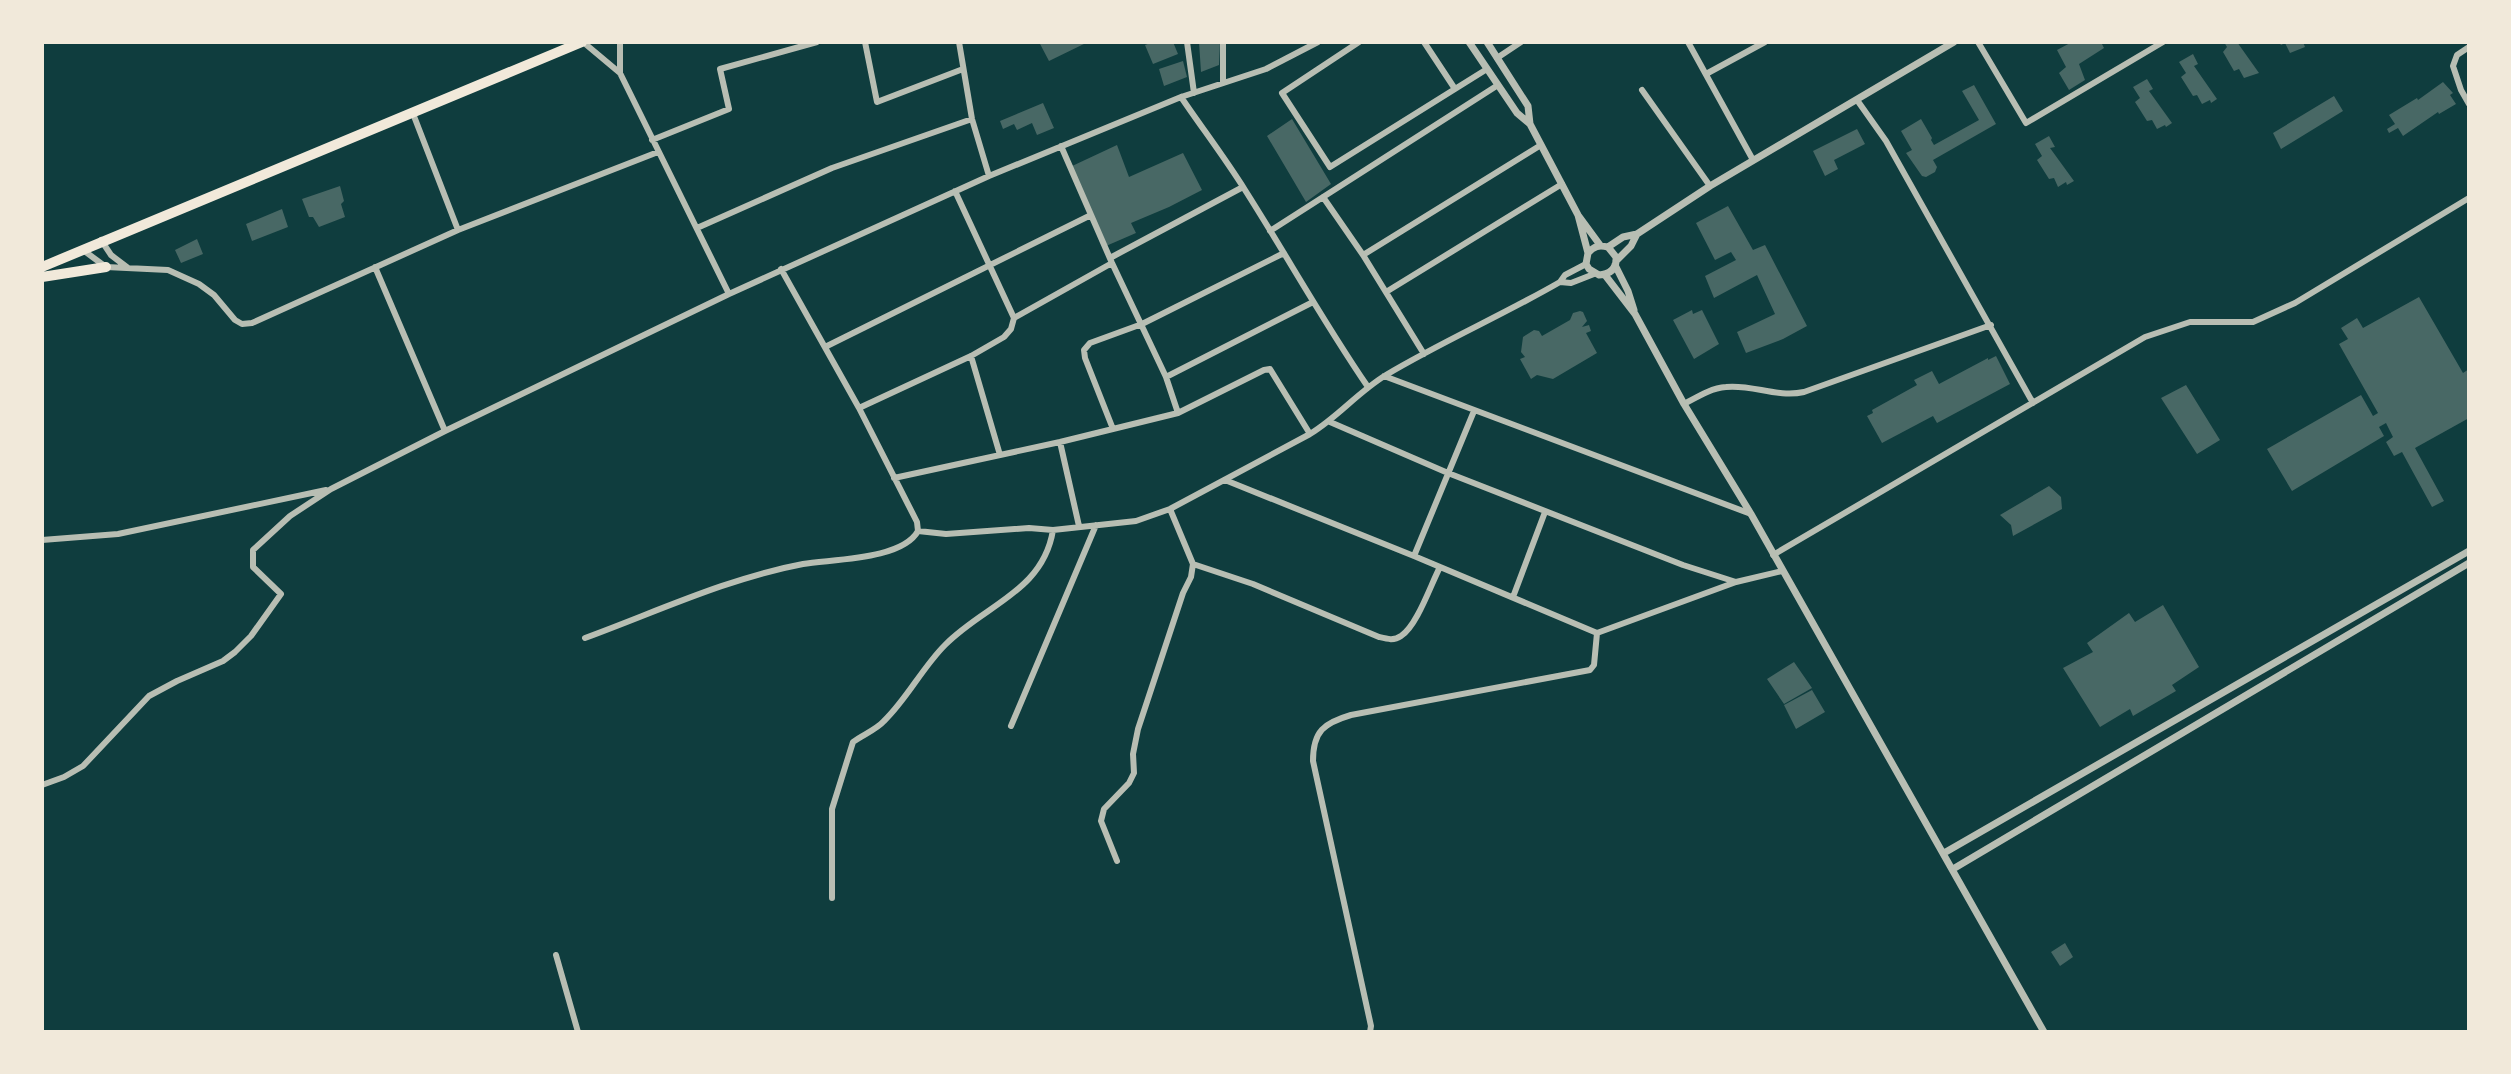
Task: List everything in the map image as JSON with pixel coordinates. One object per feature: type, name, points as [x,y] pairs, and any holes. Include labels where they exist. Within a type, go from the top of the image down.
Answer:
[{"type":"highway","points":[[42,267],[101,240],[583,42]]},
{"type":"highway","points":[[42,277],[106,267]]},
{"type":"street","points":[[583,42],[620,73],[729,294]]},
{"type":"street","points":[[620,42],[620,73]]},
{"type":"street","points":[[652,140],[729,109],[720,69],[789,45],[817,42]]},
{"type":"street","points":[[865,42],[877,102],[963,69]]},
{"type":"street","points":[[959,42],[972,119],[989,176]]},
{"type":"street","points":[[1188,42],[1194,93]]},
{"type":"street","points":[[1223,42],[1223,83]]},
{"type":"street","points":[[42,785],[83,766],[149,696],[223,661],[251,636],[281,594],[253,567],[253,550],[290,516],[331,489],[781,269],[989,176],[1181,97],[1266,69],[1318,42]]},
{"type":"street","points":[[1359,42],[1282,93],[1330,167],[1487,69]]},
{"type":"street","points":[[1424,42],[1455,89]]},
{"type":"street","points":[[1469,42],[1517,113],[1530,124]]},
{"type":"street","points":[[1487,42],[1528,106],[1530,124],[1578,215],[1588,253],[1586,264],[1594,274]]},
{"type":"street","points":[[1497,58],[1521,42]]},
{"type":"street","points":[[1688,42],[1753,160]]},
{"type":"street","points":[[1706,74],[1765,42]]},
{"type":"street","points":[[1978,42],[2026,123],[2163,42]]},
{"type":"street","points":[[1588,253],[1593,247],[1604,246],[1637,234],[1710,186],[1951,43]]},
{"type":"street","points":[[2469,47],[2457,55],[2453,66],[2469,104]]},
{"type":"street","points":[[1270,231],[1498,85]]},
{"type":"street","points":[[1642,90],[1710,186]]},
{"type":"street","points":[[1181,97],[1243,187],[1301,278],[1312,303],[1368,387]]},
{"type":"street","points":[[1857,100],[1886,141],[2033,403]]},
{"type":"street","points":[[412,111],[458,230]]},
{"type":"street","points":[[696,228],[832,168],[972,119]]},
{"type":"street","points":[[1363,255],[1541,145]]},
{"type":"street","points":[[1061,146],[1166,377],[1178,413]]},
{"type":"street","points":[[82,249],[106,267],[168,270],[199,284],[214,295],[235,320],[242,324],[252,323],[458,230],[658,152]]},
{"type":"street","points":[[1386,292],[1562,184]]},
{"type":"street","points":[[1014,318],[1243,187]]},
{"type":"street","points":[[859,408],[971,356],[1004,337],[1011,329],[1014,318],[955,191]]},
{"type":"street","points":[[1323,197],[1363,255],[1424,354]]},
{"type":"street","points":[[1773,555],[2145,337],[2190,322],[2252,322],[2295,303],[2469,198]]},
{"type":"street","points":[[825,347],[1091,215]]},
{"type":"street","points":[[1578,215],[1604,246],[1614,253],[1635,314]]},
{"type":"street","points":[[1605,275],[1631,246],[1637,234]]},
{"type":"street","points":[[101,240],[111,255],[128,268]]},
{"type":"street","points":[[1113,429],[1084,350],[1090,344],[1142,324],[1283,253]]},
{"type":"street","points":[[918,531],[946,534],[1029,528],[1053,530],[1136,521],[1170,509],[1310,434],[1330,422],[1349,402],[1384,376],[1506,313],[1586,264]]},
{"type":"street","points":[[375,267],[445,431]]},
{"type":"street","points":[[585,638],[767,573],[804,564],[869,556],[915,538],[918,531],[917,522],[859,408],[781,269]]},
{"type":"street","points":[[1560,282],[1571,283],[1594,274],[1605,275],[1635,314],[1684,404],[1838,664],[2044,1032]]},
{"type":"street","points":[[1166,377],[1312,303]]},
{"type":"street","points":[[1684,404],[1723,387],[1786,395],[1804,392],[1991,325]]},
{"type":"street","points":[[971,356],[1000,455]]},
{"type":"street","points":[[894,478],[1178,413],[1270,369],[1310,434]]},
{"type":"street","points":[[1384,376],[1751,514]]},
{"type":"street","points":[[1414,556],[1474,411]]},
{"type":"street","points":[[1330,422],[1545,512],[1682,565],[1736,582]]},
{"type":"street","points":[[1059,442],[1079,527]]},
{"type":"street","points":[[1225,480],[1440,566],[1597,633],[1736,582],[1782,571]]},
{"type":"street","points":[[42,540],[118,534],[331,489]]},
{"type":"street","points":[[1117,861],[1101,821],[1104,809],[1129,783],[1134,773],[1133,754],[1138,729],[1183,593],[1191,577],[1193,564],[1170,509]]},
{"type":"street","points":[[1513,597],[1545,512]]},
{"type":"street","points":[[1011,726],[1096,525]]},
{"type":"street","points":[[832,898],[832,809],[852,742],[883,723],[946,644],[1011,596],[1041,564],[1050,549],[1053,530]]},
{"type":"street","points":[[1944,853],[2469,551]]},
{"type":"street","points":[[1953,869],[2469,563]]},
{"type":"street","points":[[1193,564],[1253,584],[1391,639],[1400,637],[1409,628],[1440,566]]},
{"type":"street","points":[[1370,1032],[1313,761],[1313,748],[1317,737],[1323,727],[1350,715],[1590,670],[1594,665],[1597,633]]},
{"type":"street","points":[[556,955],[578,1032]]},
{"type":"building","points":[[1039,42],[1088,42],[1049,61]]},
{"type":"building","points":[[1153,42],[1173,42],[1178,54],[1153,64],[1145,45]]},
{"type":"building","points":[[1199,42],[1220,42],[1219,65],[1201,72]]},
{"type":"building","points":[[2072,42],[2101,42],[2104,48],[2079,64],[2085,80],[2069,90],[2059,73],[2066,67],[2057,50]]},
{"type":"building","points":[[2224,42],[2237,42],[2259,73],[2244,78],[2239,69],[2234,71],[2223,52],[2227,47]]},
{"type":"building","points":[[2279,42],[2303,42],[2305,47],[2290,53],[2285,43],[2281,45]]},
{"type":"building","points":[[2193,54],[2198,64],[2194,66],[2217,99],[2211,103],[2210,100],[2202,104],[2197,95],[2193,96],[2181,77],[2186,73],[2179,62]]},
{"type":"building","points":[[1183,61],[1187,77],[1164,86],[1159,69]]},
{"type":"building","points":[[2147,79],[2153,89],[2149,91],[2172,123],[2166,127],[2165,125],[2157,129],[2152,120],[2147,121],[2135,102],[2140,98],[2133,87]]},
{"type":"building","points":[[2443,82],[2453,93],[2450,95],[2456,104],[2439,114],[2438,112],[2403,136],[2398,128],[2389,133],[2387,129],[2395,124],[2389,115],[2417,98],[2418,100]]},
{"type":"building","points":[[1974,85],[1996,124],[1933,160],[1937,167],[1935,172],[1926,177],[1922,176],[1906,153],[1912,150],[1901,131],[1921,119],[1934,145],[1979,120],[1962,91]]},
{"type":"building","points":[[2334,96],[2343,111],[2281,149],[2273,133]]},
{"type":"building","points":[[1043,103],[1054,128],[1037,135],[1032,123],[1017,130],[1014,124],[1003,129],[1000,121]]},
{"type":"building","points":[[1292,119],[1331,184],[1306,202],[1267,136]]},
{"type":"building","points":[[1857,129],[1865,144],[1834,160],[1838,169],[1825,176],[1813,151]]},
{"type":"building","points":[[2049,136],[2055,147],[2050,148],[2074,181],[2067,185],[2066,182],[2058,187],[2054,178],[2049,179],[2037,160],[2042,156],[2035,144]]},
{"type":"building","points":[[1117,145],[1129,177],[1183,153],[1202,190],[1131,223],[1136,233],[1106,246],[1070,167]]},
{"type":"building","points":[[340,186],[345,217],[319,227],[313,217],[309,217],[302,199]]},
{"type":"building","points":[[1728,206],[1753,250],[1765,245],[1807,326],[1783,339],[1746,353],[1737,332],[1775,314],[1757,275],[1714,298],[1705,276],[1736,260],[1731,252],[1715,260],[1696,223]]},
{"type":"building","points":[[282,209],[288,227],[252,241],[246,224]]},
{"type":"building","points":[[197,239],[203,254],[181,263],[175,250]]},
{"type":"building","points":[[2419,297],[2463,373],[2469,369],[2469,418],[2415,448],[2444,501],[2432,507],[2402,452],[2394,456],[2386,442],[2393,437],[2386,423],[2379,427],[2384,436],[2292,491],[2267,449],[2361,395],[2373,416],[2378,413],[2339,344],[2348,339],[2341,328],[2357,318],[2363,328]]},
{"type":"building","points":[[1692,310],[1693,314],[1702,310],[1719,344],[1694,359],[1673,320]]},
{"type":"building","points":[[1580,311],[1587,321],[1582,327],[1589,325],[1591,331],[1586,333],[1597,353],[1553,379],[1537,375],[1531,379],[1520,359],[1525,357],[1521,352],[1523,337],[1534,330],[1539,331],[1542,336],[1570,320],[1573,313]]},
{"type":"building","points":[[1996,356],[2010,384],[1937,423],[1933,416],[1882,443],[1867,416],[1873,413],[1872,410],[1917,385],[1914,380],[1932,371],[1939,384]]},
{"type":"building","points":[[2186,385],[2220,440],[2197,454],[2161,398]]},
{"type":"building","points":[[2049,486],[2061,497],[2062,509],[2013,536],[2011,525],[2000,515]]},
{"type":"building","points":[[2163,605],[2199,667],[2172,685],[2176,691],[2133,716],[2130,709],[2100,727],[2063,668],[2093,652],[2087,643],[2129,613],[2135,622]]},
{"type":"building","points":[[1794,662],[1812,688],[1784,704],[1767,679]]},
{"type":"building","points":[[1812,690],[1825,712],[1796,729],[1784,705]]},
{"type":"building","points":[[2065,943],[2073,957],[2060,966],[2051,952]]}]
